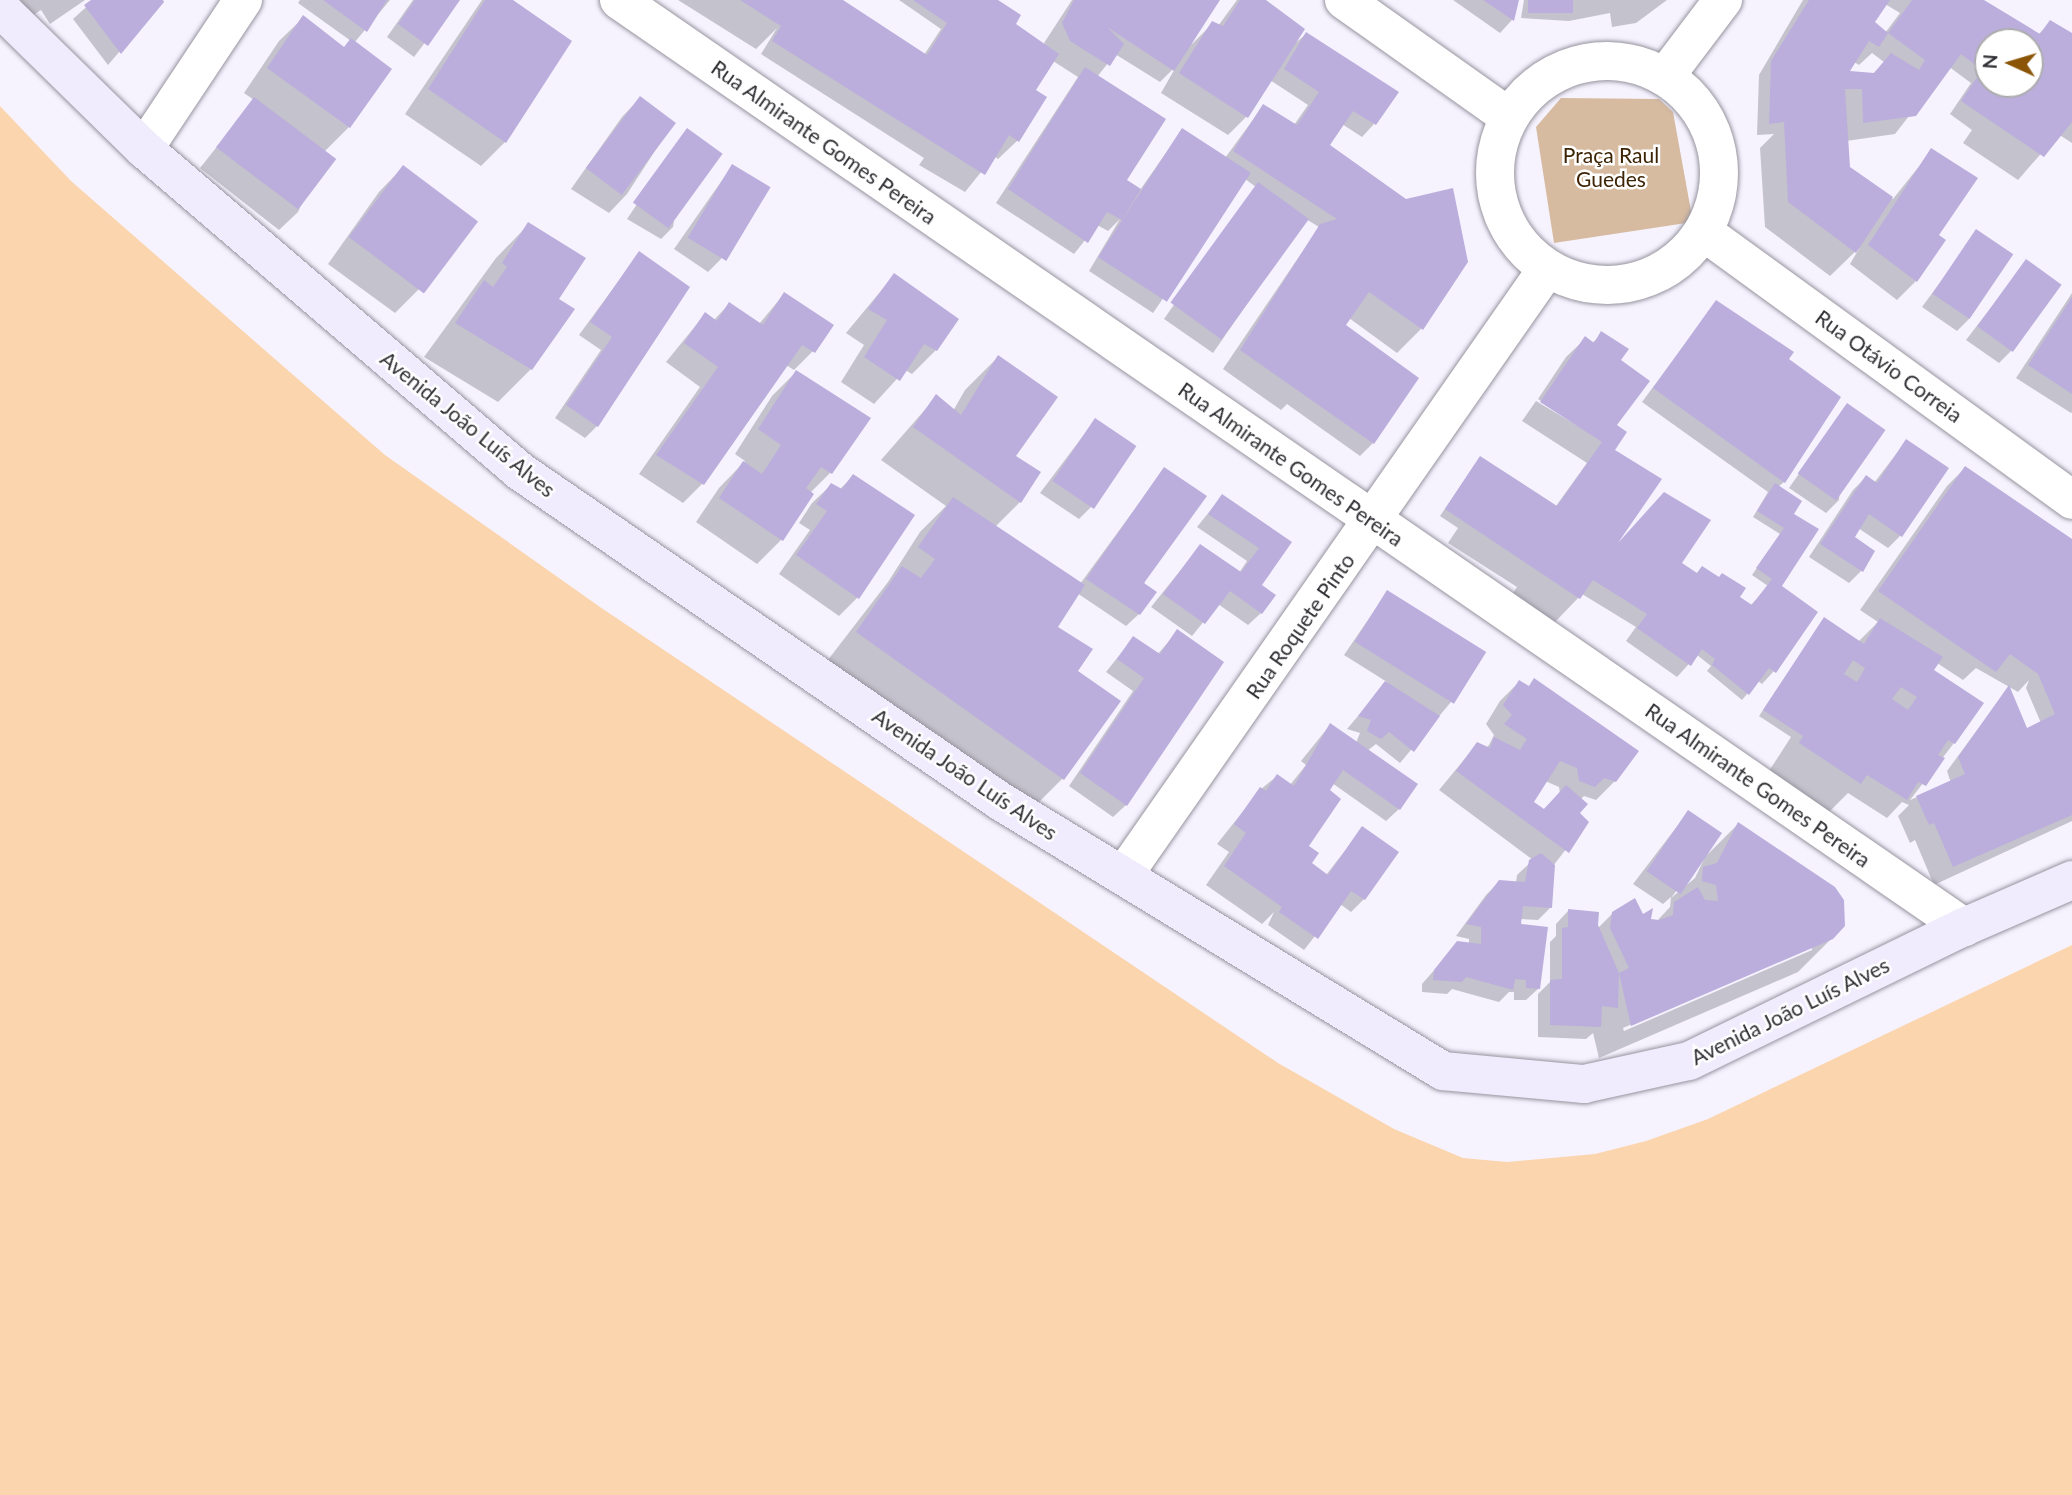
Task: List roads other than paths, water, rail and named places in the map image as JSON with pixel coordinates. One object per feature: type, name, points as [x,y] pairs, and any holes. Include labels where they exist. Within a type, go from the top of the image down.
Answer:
[{"type":"street","points":[[144,149],[243,0]]},
{"type":"street","name":"Rua Almirante Gomes Pereira","points":[[619,0],[1964,927]]},
{"type":"street","points":[[1344,0],[1508,116]]},
{"type":"street","points":[[1667,74],[1723,0]]},
{"type":"street","name":"Avenida João Luís Alves","points":[[0,8],[144,149],[518,470],[1000,800],[1443,1071],[1584,1084],[1689,1061],[1964,927],[2072,880]]},
{"type":"street","points":[[1609,58],[1667,74],[1707,117],[1722,175],[1706,233],[1661,274],[1603,288],[1546,270],[1507,227],[1493,171],[1508,116],[1551,73],[1609,58]]},
{"type":"street","name":"Rua Otávio Correia","points":[[1706,233],[2072,500]]},
{"type":"street","name":"Rua Roquete Pinto","points":[[1123,876],[1374,521],[1546,270]]},
{"type":"park label","name":"Praça Raul Guedes","points":[[1611,167]]}]
